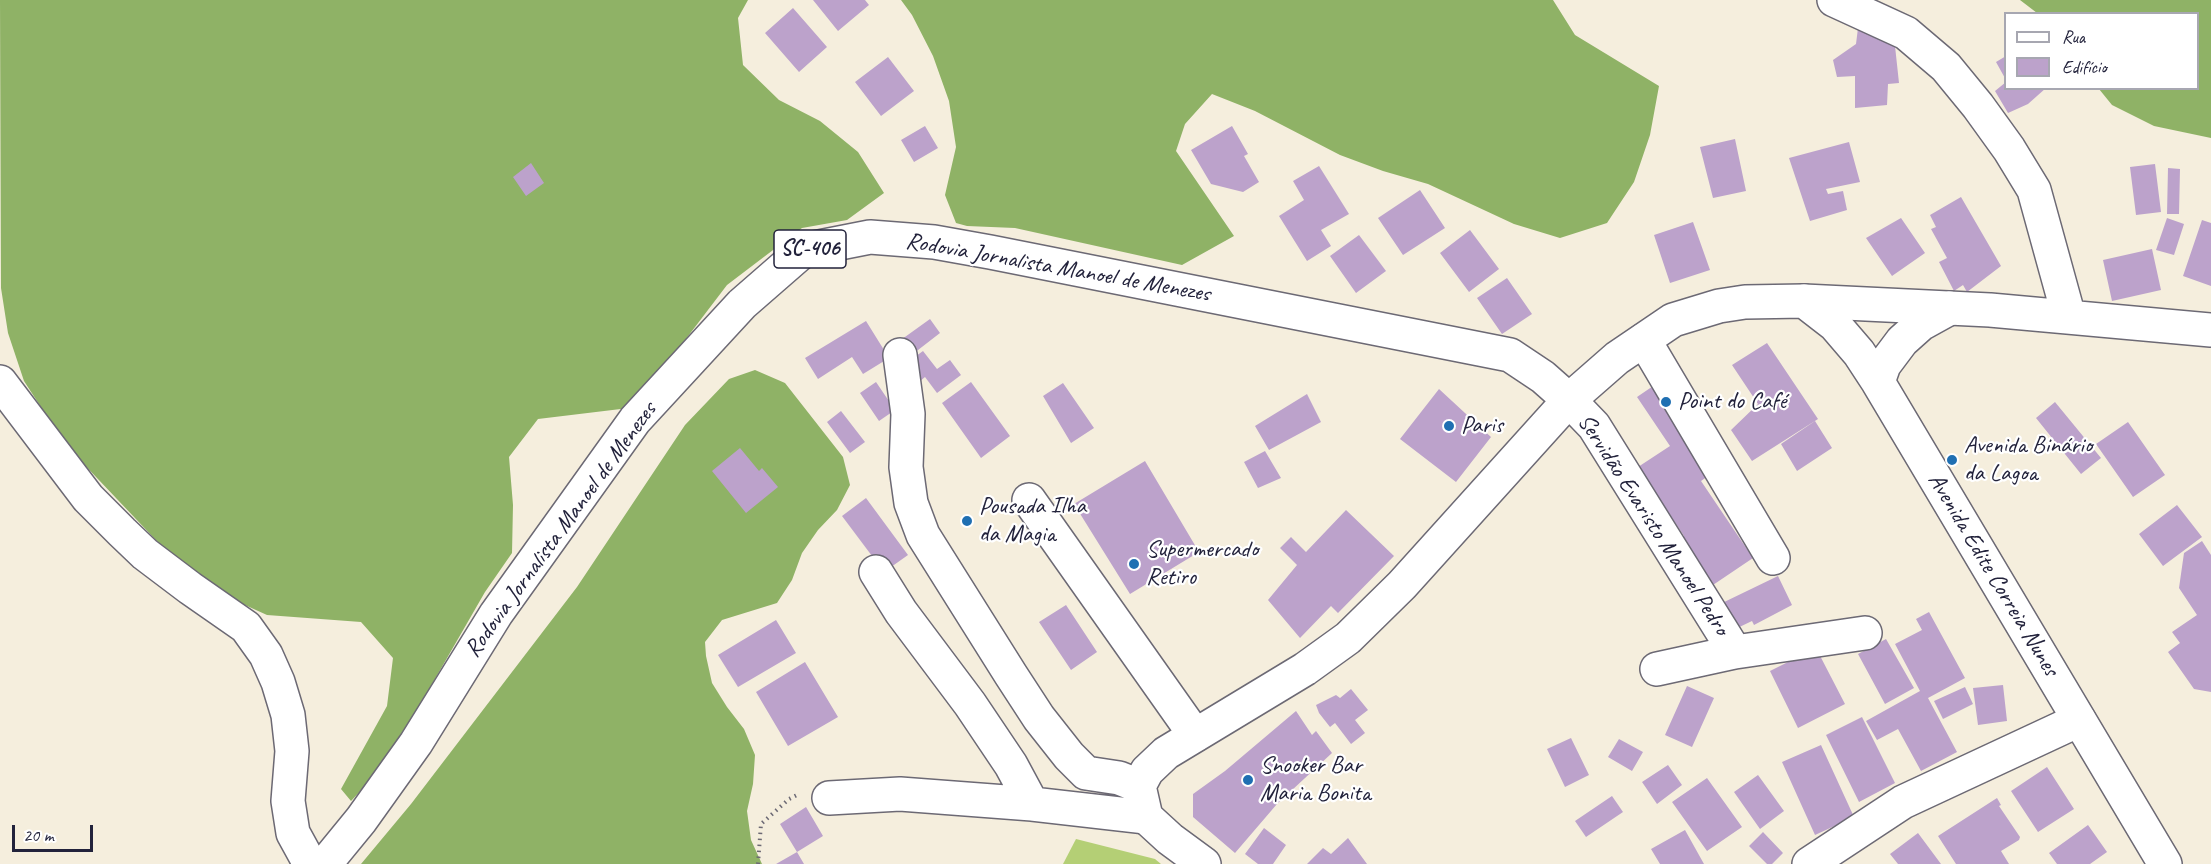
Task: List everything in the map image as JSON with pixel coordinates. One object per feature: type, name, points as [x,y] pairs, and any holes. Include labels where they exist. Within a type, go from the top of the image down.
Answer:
[{"type":"main road","points":[[1834,0],[1906,33],[1946,67],[1978,106],[2009,149],[2034,190],[2069,317]]},
{"type":"main road","name":"Rodovia Jornalista Manoel de Menezes","points":[[325,864],[361,820],[416,743],[496,614],[635,420],[742,304],[804,250],[870,237],[934,242],[1025,258],[1510,355],[1543,377],[1569,400]]},
{"type":"main road","points":[[1142,802],[1147,771],[1166,753],[1305,669],[1348,638],[1402,585],[1569,400],[1617,358],[1673,320],[1719,306],[1804,301],[1950,308],[2211,330]]},
{"type":"main road","name":"Avenida Edite Correia Nunes","points":[[1804,301],[1835,326],[1859,353],[1878,382],[2164,864]]},
{"type":"main road","points":[[1878,382],[1884,365],[1902,341],[1921,324],[1950,308]]},
{"type":"main road","points":[[1644,340],[1773,558]]},
{"type":"main road","points":[[900,355],[908,414],[906,466],[912,503],[923,535],[1011,675],[1069,756],[1086,773],[1119,778],[1142,802],[1170,839],[1204,864]]},
{"type":"main road","points":[[0,382],[88,498],[145,554],[246,627],[266,655],[278,682],[288,715],[292,751],[288,801],[293,833],[310,864]]},
{"type":"main road","name":"Servidão Evaristo Manoel Pedro","points":[[1569,400],[1594,426],[1735,652]]},
{"type":"main road","points":[[1029,500],[1195,735]]},
{"type":"main road","points":[[876,572],[901,612],[970,704],[1011,765],[1032,804]]},
{"type":"main road","points":[[1657,669],[1735,652],[1865,633]]},
{"type":"main road","points":[[1809,864],[1903,802],[2079,720]]},
{"type":"main road","points":[[829,798],[900,794],[1032,804],[1142,802]]},
{"type":"path","points":[[758,864],[761,824],[789,799],[819,784],[829,798]]},
{"type":"green space","points":[[0,0],[748,0],[738,18],[743,65],[779,100],[820,121],[858,152],[884,193],[847,220],[802,228],[727,285],[663,369],[629,408],[538,419],[509,457],[513,505],[512,553],[485,592],[420,705],[366,785],[351,801],[341,789],[387,706],[393,658],[361,622],[267,615],[225,596],[172,557],[78,458],[24,381],[8,333],[1,288]]},
{"type":"green space","points":[[901,0],[1553,0],[1575,35],[1659,86],[1650,135],[1634,182],[1607,223],[1560,238],[1514,224],[1428,184],[1340,155],[1255,111],[1212,94],[1185,124],[1176,151],[1234,236],[1182,265],[1015,228],[967,226],[956,223],[945,195],[956,147],[949,101],[933,56],[912,15]]},
{"type":"green space","points":[[2020,0],[2211,0],[2211,138],[2154,126],[2112,105],[2100,90],[2199,90],[2199,12],[2036,12]]},
{"type":"green space","points":[[755,370],[785,383],[843,457],[850,485],[837,510],[818,530],[802,553],[792,580],[777,603],[722,620],[705,642],[712,683],[744,729],[755,755],[753,784],[747,811],[751,840],[762,864],[361,864],[411,804],[577,587],[685,425],[729,379]]},
{"type":"green space","points":[[1076,839],[1155,859],[1161,864],[1063,864]]},
{"type":"building","points":[[813,0],[865,0],[869,5],[838,31]]},
{"type":"building","points":[[793,8],[827,47],[799,72],[765,33]]},
{"type":"building","points":[[1858,28],[1895,46],[1899,83],[1888,84],[1887,105],[1855,108],[1855,76],[1837,77],[1833,60],[1856,44]]},
{"type":"building","points":[[888,57],[914,91],[881,116],[855,82]]},
{"type":"building","points":[[2004,57],[2004,76],[1996,62]]},
{"type":"building","points":[[2004,84],[2004,90],[2044,90],[2028,104],[2008,113],[1995,91]]},
{"type":"building","points":[[925,126],[938,148],[914,162],[901,140]]},
{"type":"building","points":[[1232,126],[1248,154],[1244,156],[1259,182],[1243,192],[1211,184],[1191,150]]},
{"type":"building","points":[[1735,139],[1746,191],[1713,198],[1700,147]]},
{"type":"building","points":[[1849,142],[1860,182],[1826,189],[1828,194],[1843,191],[1847,210],[1810,221],[1789,158]]},
{"type":"building","points":[[531,163],[544,183],[526,196],[513,177]]},
{"type":"building","points":[[2155,164],[2161,212],[2136,215],[2130,167]]},
{"type":"building","points":[[1319,166],[1349,214],[1321,230],[1331,246],[1307,261],[1279,216],[1304,200],[1293,181]]},
{"type":"building","points":[[2168,168],[2180,169],[2179,214],[2167,214]]},
{"type":"building","points":[[1420,190],[1445,228],[1403,255],[1378,218]]},
{"type":"building","points":[[1961,197],[2001,266],[1967,292],[1963,285],[1954,291],[1939,262],[1947,258],[1931,229],[1936,227],[1930,215]]},
{"type":"building","points":[[1901,218],[1925,253],[1892,276],[1866,238]]},
{"type":"building","points":[[2167,218],[2184,224],[2174,255],[2156,250]]},
{"type":"building","points":[[2202,220],[2211,223],[2211,286],[2183,276]]},
{"type":"building","points":[[1693,222],[1710,270],[1670,283],[1654,235]]},
{"type":"building","points":[[1470,230],[1499,269],[1469,292],[1440,253]]},
{"type":"building","points":[[1359,235],[1386,271],[1356,293],[1330,256]]},
{"type":"building","points":[[2152,249],[2161,290],[2112,301],[2103,260]]},
{"type":"building","points":[[1507,278],[1532,314],[1502,334],[1477,298]]},
{"type":"building","points":[[930,319],[940,333],[909,357],[898,342]]},
{"type":"building","points":[[866,321],[889,358],[863,374],[852,357],[818,379],[805,358]]},
{"type":"building","points":[[1767,343],[1818,419],[1752,461],[1731,430],[1758,404],[1732,365]]},
{"type":"building","points":[[923,351],[937,369],[950,360],[961,375],[937,393],[925,377],[919,382],[905,364]]},
{"type":"building","points":[[876,382],[895,410],[879,421],[860,393]]},
{"type":"building","points":[[971,382],[1010,436],[981,458],[942,403]]},
{"type":"building","points":[[1659,382],[1718,469],[1701,481],[1753,558],[1710,587],[1679,540],[1684,536],[1638,467],[1670,446],[1637,397]]},
{"type":"building","points":[[1063,383],[1094,428],[1071,443],[1043,396]]},
{"type":"building","points":[[1439,389],[1491,437],[1456,482],[1400,439]]},
{"type":"building","points":[[1307,394],[1321,422],[1269,450],[1255,426]]},
{"type":"building","points":[[2055,402],[2101,458],[2081,474],[2036,418]]},
{"type":"building","points":[[841,411],[865,442],[850,453],[827,422]]},
{"type":"building","points":[[1815,421],[1832,448],[1797,471],[1781,444]]},
{"type":"building","points":[[2128,422],[2165,475],[2133,497],[2096,444]]},
{"type":"building","points":[[740,448],[759,471],[762,468],[778,487],[746,513],[712,471]]},
{"type":"building","points":[[1265,451],[1281,478],[1258,488],[1244,462]]},
{"type":"building","points":[[1145,461],[1199,552],[1130,594],[1074,504]]},
{"type":"building","points":[[866,498],[908,555],[884,572],[842,516]]},
{"type":"building","points":[[2177,505],[2202,537],[2163,566],[2139,534]]},
{"type":"building","points":[[1346,510],[1394,556],[1338,613],[1331,606],[1300,638],[1268,600],[1297,565],[1280,548],[1291,537],[1306,552]]},
{"type":"building","points":[[2202,541],[2211,555],[2211,692],[2194,689],[2168,652],[2180,643],[2172,632],[2197,615],[2179,588],[2184,553]]},
{"type":"building","points":[[1778,576],[1792,605],[1754,625],[1752,621],[1731,631],[1718,605]]},
{"type":"building","points":[[1066,605],[1097,652],[1071,670],[1039,622]]},
{"type":"building","points":[[1929,612],[1965,678],[1928,698],[1957,752],[1921,771],[1898,729],[1877,740],[1866,721],[1920,691],[1895,644],[1922,630],[1916,619]]},
{"type":"building","points":[[776,620],[796,653],[738,687],[718,655]]},
{"type":"building","points":[[1886,639],[1914,688],[1885,704],[1858,654]]},
{"type":"building","points":[[1816,648],[1845,704],[1798,728],[1770,671]]},
{"type":"building","points":[[805,662],[838,717],[788,746],[756,692]]},
{"type":"building","points":[[2003,685],[2007,721],[1978,725],[1973,688]]},
{"type":"building","points":[[1687,686],[1714,698],[1692,747],[1665,735]]},
{"type":"building","points":[[1965,687],[1973,704],[1943,719],[1934,701]]},
{"type":"building","points":[[1351,689],[1368,710],[1355,720],[1365,733],[1351,744],[1335,723],[1330,727],[1316,705],[1336,695],[1340,698]]},
{"type":"building","points":[[1296,711],[1312,735],[1316,731],[1332,753],[1277,804],[1235,853],[1193,817],[1193,794],[1225,771]]},
{"type":"building","points":[[1862,717],[1895,783],[1859,802],[1826,735]]},
{"type":"building","points":[[1571,738],[1589,775],[1565,787],[1547,749]]},
{"type":"building","points":[[1619,739],[1643,752],[1632,771],[1608,757]]},
{"type":"building","points":[[1821,745],[1854,817],[1815,835],[1782,762]]},
{"type":"building","points":[[1668,765],[1682,785],[1657,804],[1642,782]]},
{"type":"building","points":[[2047,767],[2074,809],[2038,832],[2011,791]]},
{"type":"building","points":[[1758,775],[1784,811],[1760,829],[1734,792]]},
{"type":"building","points":[[1707,778],[1742,827],[1707,851],[1672,802]]},
{"type":"building","points":[[1612,796],[1623,812],[1586,837],[1575,821]]},
{"type":"building","points":[[1997,798],[2001,805],[1999,806],[2020,837],[2019,840],[2001,851],[2009,864],[1956,864],[1938,836]]},
{"type":"building","points":[[806,807],[823,836],[797,852],[780,824]]},
{"type":"building","points":[[2088,825],[2107,852],[2090,864],[2057,864],[2049,853]]},
{"type":"building","points":[[1264,828],[1286,845],[1273,864],[1258,864],[1245,854]]},
{"type":"building","points":[[1685,830],[1704,864],[1660,864],[1651,849]]},
{"type":"building","points":[[1763,832],[1783,853],[1772,864],[1767,864],[1749,846]]},
{"type":"building","points":[[1918,833],[1941,864],[1898,864],[1890,854]]},
{"type":"building","points":[[1348,838],[1367,864],[1307,864],[1323,848],[1331,854]]},
{"type":"building","points":[[797,852],[804,864],[776,864]]},
{"type":"place","name":"Point do Café","points":[[1666,402]]},
{"type":"place","name":"Paris","points":[[1449,426]]},
{"type":"place","name":"Avenida Binário da Lagoa","points":[[1952,460]]},
{"type":"place","name":"Pousada Ilha da Magia","points":[[967,521]]},
{"type":"place","name":"Supermercado Retiro","points":[[1134,564]]},
{"type":"place","name":"Snooker Bar Maria Bonita","points":[[1248,780]]}]
